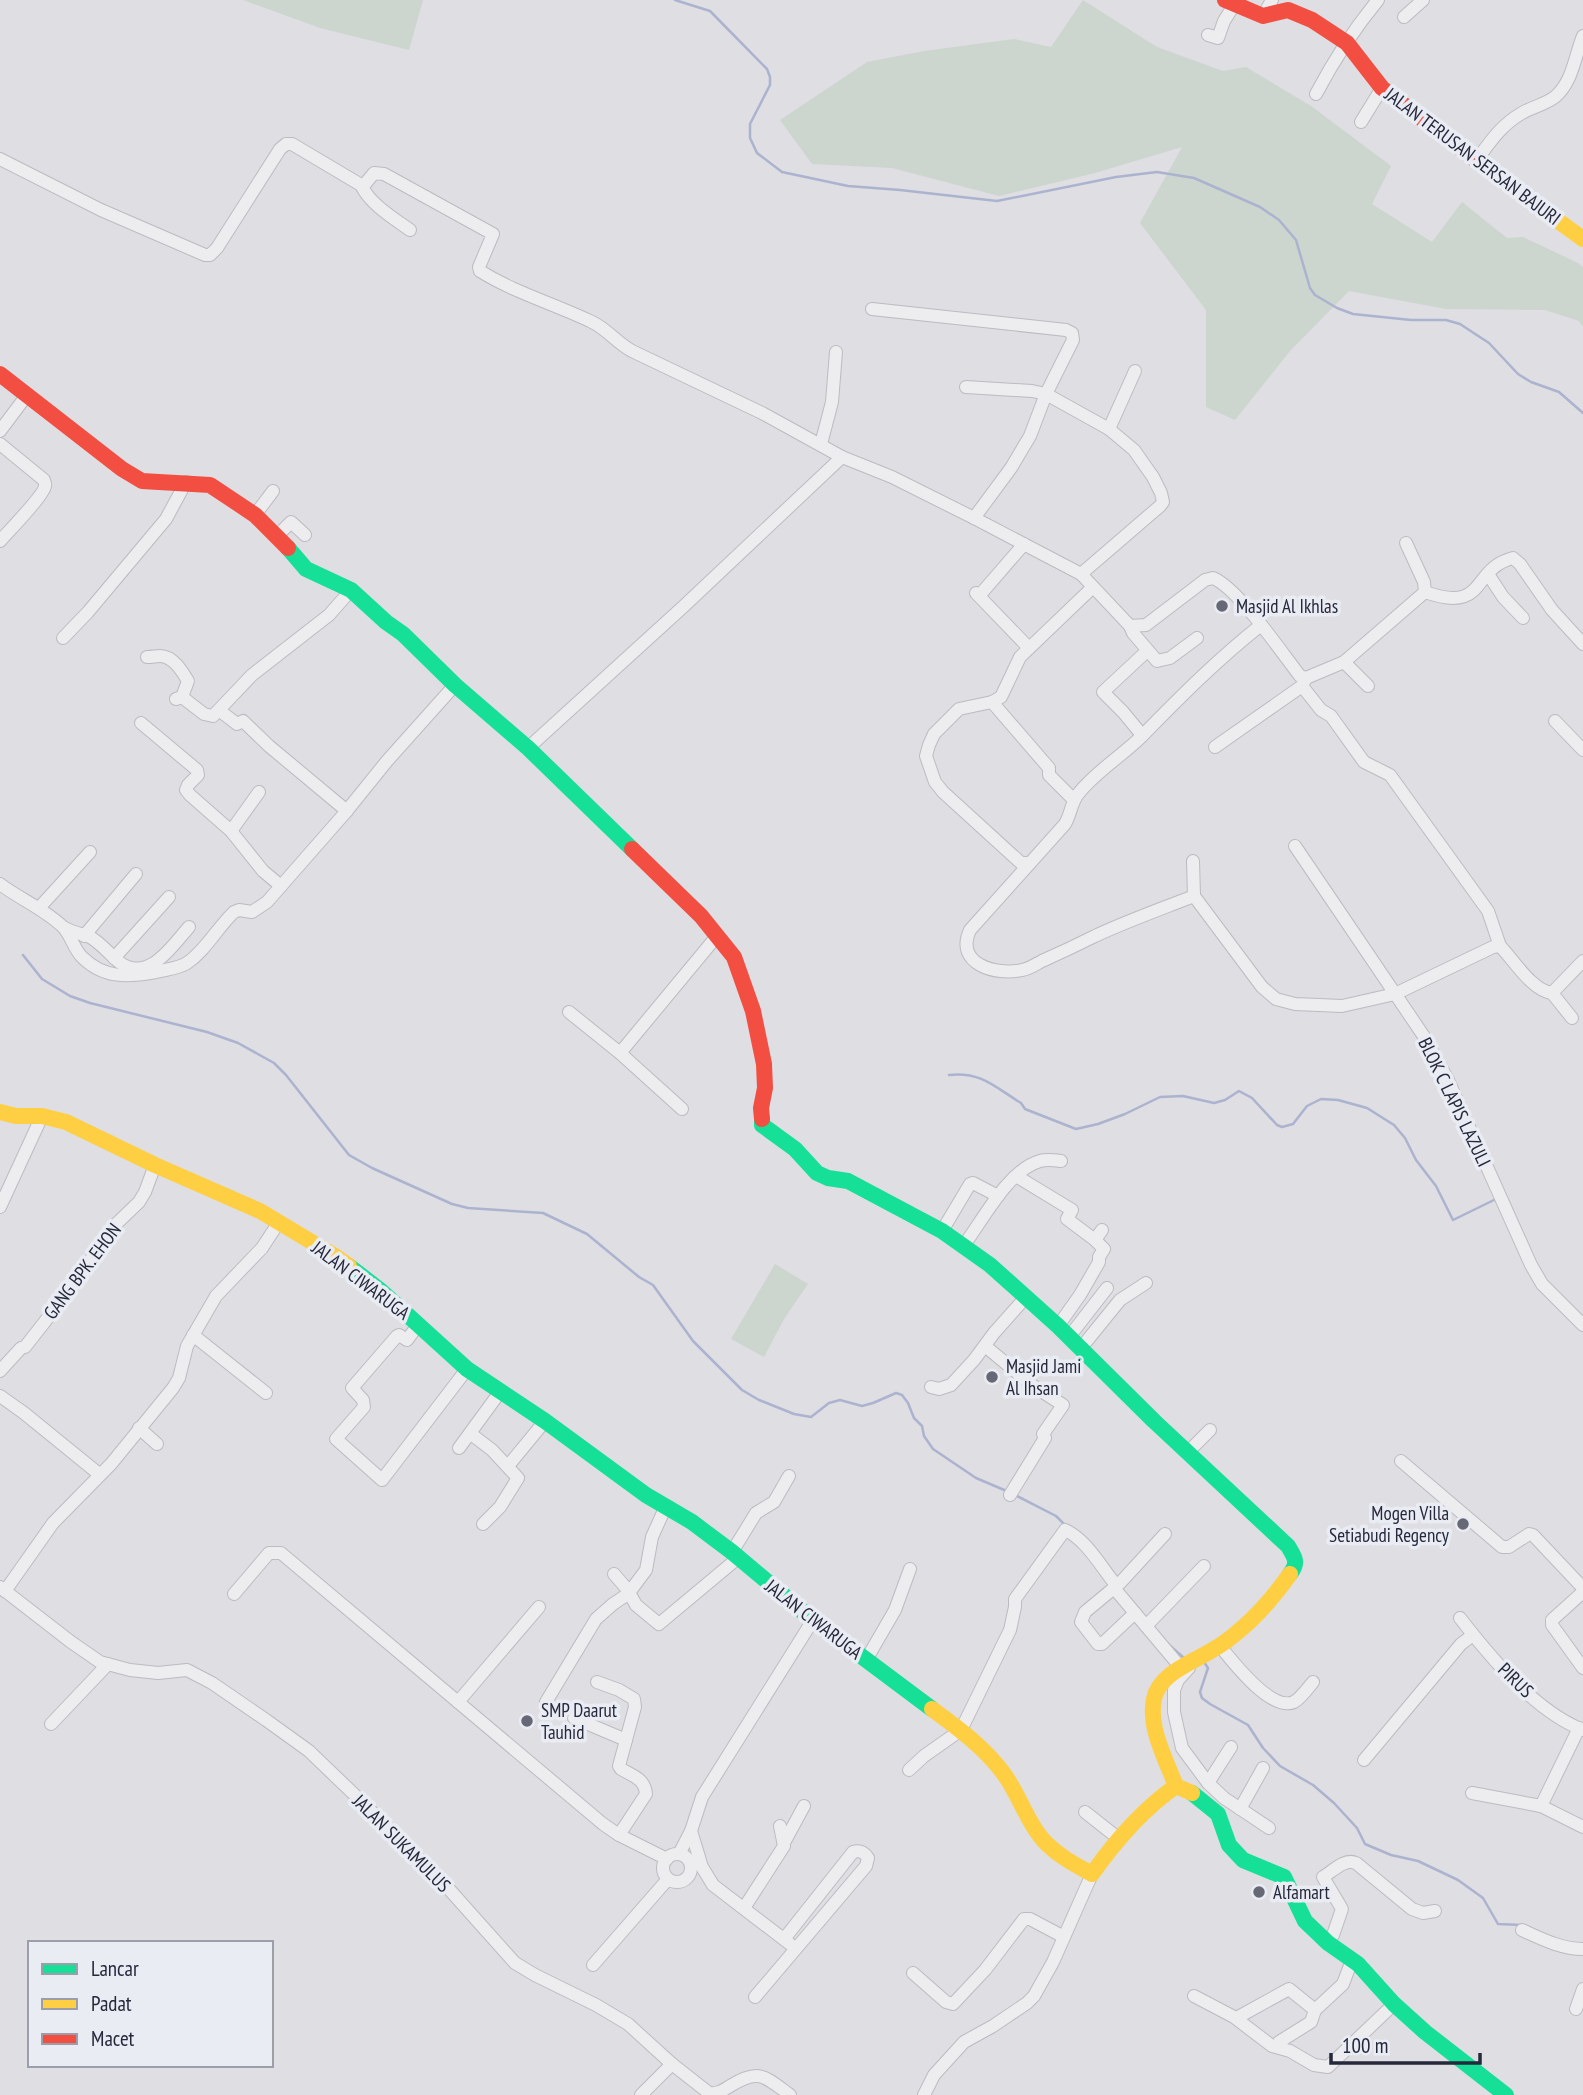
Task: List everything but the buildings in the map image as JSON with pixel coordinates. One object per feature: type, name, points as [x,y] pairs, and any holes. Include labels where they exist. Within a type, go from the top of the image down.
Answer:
[{"type":"street","points":[[1263,16],[1272,0]]},
{"type":"street","points":[[1405,17],[1423,0]]},
{"type":"street","points":[[1316,94],[1332,64],[1376,1]]},
{"type":"street","points":[[1208,35],[1218,38],[1230,2]]},
{"type":"street","name":"JALAN TERUSAN SERSAN BAJURI","points":[[1230,2],[1263,16],[1288,10],[1312,20],[1347,43],[1382,88],[1476,161],[1582,237]]},
{"type":"street","points":[[1476,161],[1502,127],[1523,112],[1557,96],[1577,59],[1583,36]]},
{"type":"street","points":[[1360,122],[1382,88]]},
{"type":"street","points":[[0,159],[101,210],[205,256],[217,248],[280,149],[286,144],[292,144],[360,185],[387,213],[410,230]]},
{"type":"street","points":[[360,185],[379,172],[476,223],[493,234],[479,267],[480,271],[500,283],[589,320],[632,351],[762,413],[842,457],[892,477],[974,517],[1081,574],[1130,626],[1157,661],[1165,660],[1197,638]]},
{"type":"street","points":[[872,309],[1066,330],[1072,333],[1073,340],[1045,394],[1030,436],[1011,468],[974,517]]},
{"type":"street","points":[[821,444],[832,402],[835,352]]},
{"type":"street","points":[[1109,429],[1135,371]]},
{"type":"street","points":[[0,374],[122,469],[142,481],[210,485],[255,515],[306,569],[351,590],[403,634],[455,685],[528,748],[695,911],[734,957],[756,1020],[765,1074],[762,1125],[795,1149],[817,1173],[848,1181],[942,1231],[1006,1278],[1288,1546],[1295,1559],[1295,1567],[1260,1613],[1220,1646],[1163,1682],[1154,1695],[1154,1716],[1158,1734],[1176,1786]]},
{"type":"street","points":[[966,387],[1045,394],[1109,429],[1134,450],[1153,477],[1163,502],[1081,574]]},
{"type":"street","points":[[0,431],[27,395]]},
{"type":"street","points":[[0,444],[44,480],[46,485],[0,541]]},
{"type":"street","points":[[528,748],[842,457]]},
{"type":"street","points":[[63,638],[166,519],[186,482]]},
{"type":"street","points":[[255,515],[273,491]]},
{"type":"street","points":[[277,536],[291,522],[305,535]]},
{"type":"street","points":[[1215,747],[1304,682],[1344,662],[1424,592],[1424,582],[1406,543]]},
{"type":"street","points":[[1024,544],[977,594],[1029,648]]},
{"type":"street","points":[[1424,592],[1448,599],[1462,598],[1475,590],[1488,574],[1506,561],[1516,559],[1552,610],[1583,644]]},
{"type":"street","points":[[1488,574],[1503,597],[1523,618]]},
{"type":"street","points":[[1130,626],[1146,625],[1205,580],[1213,578],[1227,587],[1261,625],[1300,676],[1321,710],[1331,716],[1364,762],[1390,775],[1488,911],[1500,946],[1509,959],[1537,986],[1552,993],[1572,1018]]},
{"type":"street","points":[[1030,863],[1021,863],[943,792],[934,782],[926,756],[934,734],[959,709],[992,702],[1001,697],[1018,661],[1093,587]]},
{"type":"street","points":[[148,657],[162,656],[172,660],[188,681],[179,698],[204,714],[213,716],[252,675],[329,615],[351,590]]},
{"type":"street","points":[[1194,895],[1105,931],[1023,970],[1004,971],[984,967],[969,957],[966,951],[965,940],[970,930],[1065,824],[1080,791],[1190,687],[1261,625]]},
{"type":"street","points":[[1142,735],[1103,692],[1147,650]]},
{"type":"street","points":[[1344,662],[1368,686]]},
{"type":"street","points":[[65,928],[80,955],[108,974],[133,976],[175,968],[193,958],[234,912],[252,912],[258,909],[281,887],[455,685]]},
{"type":"street","points":[[992,702],[1049,768],[1049,775],[1074,800]]},
{"type":"street","points":[[220,711],[237,724],[243,721],[347,811]]},
{"type":"street","points":[[1555,721],[1583,750]]},
{"type":"street","points":[[141,723],[197,770],[198,775],[186,790],[230,831],[263,871],[281,887]]},
{"type":"street","points":[[230,831],[260,792]]},
{"type":"street","name":"BLOK C LAPIS LAZULI","points":[[1295,846],[1423,1035],[1448,1080],[1542,1284],[1583,1325]]},
{"type":"street","points":[[39,908],[90,852]]},
{"type":"street","points":[[1193,861],[1194,895],[1262,988],[1276,999],[1295,1004],[1342,1006],[1395,994],[1500,946]]},
{"type":"street","points":[[84,936],[136,874]]},
{"type":"street","points":[[0,884],[75,934],[90,937],[121,964],[130,967],[150,967],[189,927]]},
{"type":"street","points":[[114,958],[169,897]]},
{"type":"street","points":[[620,1053],[717,936]]},
{"type":"street","points":[[1552,993],[1583,961]]},
{"type":"street","points":[[569,1012],[620,1053],[682,1109]]},
{"type":"street","name":"JALAN CIWARUGA","points":[[0,1112],[16,1116],[43,1116],[66,1122],[260,1211],[344,1263],[380,1290],[467,1369],[545,1421],[646,1495],[692,1522],[813,1620],[961,1730],[1005,1775],[1046,1843],[1070,1862],[1092,1874]]},
{"type":"street","points":[[0,1207],[43,1116]]},
{"type":"street","points":[[964,1245],[998,1196],[1016,1176],[1043,1159],[1061,1161]]},
{"type":"street","name":"GANG BPK. EHON","points":[[0,1371],[25,1347],[72,1287],[113,1227],[139,1202],[155,1165]]},
{"type":"street","points":[[1016,1176],[1072,1210],[1068,1219],[1098,1235],[1104,1249],[1063,1331]]},
{"type":"street","points":[[942,1231],[970,1184],[973,1183],[998,1196]]},
{"type":"street","points":[[2,1589],[53,1524],[111,1464],[179,1378],[187,1346],[216,1296],[262,1248],[279,1222]]},
{"type":"street","points":[[1081,1348],[1120,1300],[1146,1283]]},
{"type":"street","points":[[1063,1331],[1107,1288]]},
{"type":"street","points":[[931,1387],[939,1389],[951,1385],[1026,1297]]},
{"type":"street","points":[[418,1325],[407,1340],[398,1335],[352,1388],[363,1400],[364,1407],[335,1439],[355,1458],[382,1480],[467,1369]]},
{"type":"street","points":[[194,1335],[266,1393]]},
{"type":"street","points":[[985,1346],[1032,1385],[1063,1405],[1050,1422],[1043,1434],[1045,1438],[1010,1495]]},
{"type":"street","points":[[459,1448],[500,1392]]},
{"type":"street","points":[[0,1396],[99,1474]]},
{"type":"street","points":[[508,1466],[545,1421]]},
{"type":"street","points":[[139,1428],[157,1444]]},
{"type":"street","points":[[1189,1451],[1210,1430]]},
{"type":"street","points":[[471,1434],[518,1478],[500,1507],[484,1524]]},
{"type":"street","points":[[1401,1461],[1502,1547],[1509,1547],[1529,1534],[1533,1535],[1583,1590],[1552,1620],[1552,1625],[1583,1668]]},
{"type":"street","points":[[614,1574],[643,1613],[659,1624],[735,1555],[756,1513],[774,1502],[789,1476]]},
{"type":"street","points":[[546,1702],[596,1619],[628,1594],[646,1570],[652,1537],[666,1506]]},
{"type":"street","points":[[909,1770],[961,1730],[1010,1630],[1015,1599],[1065,1530],[1087,1546],[1146,1626],[1188,1665]]},
{"type":"street","points":[[1135,1613],[1102,1644],[1098,1644],[1082,1625],[1081,1618],[1085,1612],[1115,1587],[1165,1534]]},
{"type":"street","points":[[234,1594],[269,1553],[281,1553],[603,1824],[619,1835],[673,1856],[688,1858],[691,1872],[677,1883],[668,1879],[663,1871],[673,1856],[691,1831],[702,1797],[813,1620]]},
{"type":"street","points":[[1146,1626],[1204,1566]]},
{"type":"street","points":[[866,1660],[895,1610],[910,1569]]},
{"type":"street","name":"JALAN SUKAMULUS","points":[[2,1589],[100,1662],[130,1670],[158,1673],[187,1670],[212,1683],[266,1720],[309,1751],[361,1801],[448,1888],[515,1964],[628,2024],[709,2093],[717,2094],[750,2075],[767,2080],[790,2095]]},
{"type":"street","points":[[458,1702],[539,1607]]},
{"type":"street","name":"PIRUS","points":[[1460,1618],[1513,1681],[1547,1708],[1581,1729]]},
{"type":"street","points":[[1364,1760],[1461,1644],[1473,1635]]},
{"type":"street","points":[[1220,1646],[1264,1694],[1277,1700],[1288,1703],[1296,1701],[1313,1682]]},
{"type":"street","points":[[51,1724],[108,1664]]},
{"type":"street","points":[[1188,1665],[1186,1673],[1178,1680],[1174,1690],[1174,1712],[1182,1748],[1208,1783],[1269,1828]]},
{"type":"street","points":[[597,1682],[619,1689],[634,1699],[635,1707],[619,1766],[642,1781],[646,1786],[646,1794],[619,1835]]},
{"type":"street","points":[[573,1718],[626,1740]]},
{"type":"street","points":[[1541,1805],[1581,1729]]},
{"type":"street","points":[[1208,1783],[1231,1747]]},
{"type":"street","points":[[1240,1809],[1263,1768]]},
{"type":"street","points":[[924,2095],[934,2075],[964,2042],[993,2026],[1034,1996],[1053,1962],[1092,1874],[1118,1838],[1154,1800],[1176,1786]]},
{"type":"street","points":[[1176,1786],[1188,1790],[1219,1814],[1229,1845],[1244,1860],[1284,1877],[1305,1921],[1328,1943],[1352,1960],[1425,2032],[1506,2095]]},
{"type":"street","points":[[1472,1793],[1541,1805],[1583,1827]]},
{"type":"street","points":[[744,1908],[781,1852],[804,1806]]},
{"type":"street","points":[[1085,1812],[1118,1838]]},
{"type":"street","points":[[780,1826],[785,1841]]},
{"type":"street","points":[[691,1831],[708,1879],[796,1949]]},
{"type":"street","points":[[755,1997],[866,1866],[868,1858],[863,1852],[853,1852],[784,1939]]},
{"type":"street","points":[[1328,1943],[1342,1909],[1323,1877],[1346,1862],[1356,1863],[1412,1909],[1423,1913],[1435,1911]]},
{"type":"street","points":[[593,1965],[668,1879]]},
{"type":"street","points":[[913,1973],[946,2002],[953,2004],[985,1970],[1024,1919],[1028,1918],[1064,1937]]},
{"type":"street","points":[[1522,1930],[1557,1945],[1583,1950]]},
{"type":"street","points":[[1279,2042],[1311,2022],[1315,2010],[1343,1984],[1352,1960]]},
{"type":"street","points":[[1240,2016],[1289,1989],[1315,2010]]},
{"type":"street","points":[[1576,2009],[1583,1989]]},
{"type":"street","points":[[1194,1996],[1234,2017],[1272,2046],[1290,2051],[1314,2065],[1328,2067],[1394,2004]]},
{"type":"street","points":[[641,2095],[672,2064]]},
{"type":"shaded area","points":[[243,0],[423,0],[409,50],[320,28]]},
{"type":"shaded area","points":[[1083,0],[1157,47],[1223,71],[1246,67],[1311,106],[1391,166],[1372,204],[1432,242],[1462,202],[1507,238],[1523,237],[1578,263],[1583,267],[1583,327],[1579,321],[1545,310],[1446,309],[1349,291],[1290,351],[1235,420],[1206,407],[1206,310],[1140,223],[1182,147],[1095,173],[999,196],[892,168],[812,164],[780,120],[867,62],[1014,39],[1051,47]]},
{"type":"shaded area","points":[[775,1264],[808,1284],[784,1319],[764,1357],[731,1339]]},
{"type":"waterway","points":[[675,0],[710,11],[767,69],[770,85],[750,124],[750,138],[757,153],[782,172],[848,186],[997,201],[1116,177],[1157,172],[1194,178],[1260,207],[1279,220],[1296,240],[1310,288],[1315,295],[1353,314],[1411,320],[1446,320],[1460,324],[1489,343],[1518,374],[1559,392],[1583,413]]},
{"type":"waterway","points":[[23,955],[42,979],[70,996],[207,1032],[238,1043],[274,1063],[349,1155],[372,1168],[452,1204],[468,1208],[543,1213],[587,1234],[639,1277],[653,1285],[693,1341],[742,1390],[759,1400],[794,1414],[811,1417],[829,1403],[840,1400],[862,1406],[896,1393],[902,1395],[933,1449],[976,1478],[1009,1492]]},
{"type":"waterway","points":[[949,1075],[979,1078],[996,1086],[1021,1103],[1025,1109],[1076,1129],[1125,1114],[1160,1097],[1183,1096],[1214,1103],[1239,1091],[1252,1098],[1282,1127],[1293,1124],[1307,1106],[1321,1099],[1338,1100],[1367,1108],[1394,1125],[1436,1186],[1453,1220],[1496,1199]]},
{"type":"waterway","points":[[1015,1495],[1056,1516],[1066,1526]]},
{"type":"waterway","points":[[1168,1644],[1184,1658]]},
{"type":"waterway","points":[[1204,1662],[1208,1668],[1200,1692],[1202,1698],[1248,1725],[1263,1748],[1280,1766],[1313,1785],[1334,1803],[1357,1828],[1365,1844],[1391,1855],[1418,1861],[1458,1880],[1483,1898],[1498,1924],[1522,1925]]},
{"type":"traffic: fast","points":[[288,548],[306,569],[351,590],[403,634],[455,685],[528,748],[632,849]]},
{"type":"traffic: fast","points":[[762,1119],[762,1125],[795,1149],[817,1173],[848,1181],[942,1231],[990,1265],[1058,1326],[1154,1421],[1288,1546],[1295,1560],[1290,1574]]},
{"type":"traffic: fast","points":[[349,1266],[380,1290],[467,1369],[545,1421],[646,1495],[692,1522],[813,1620],[932,1709]]},
{"type":"traffic: fast","points":[[1192,1793],[1218,1814],[1229,1845],[1243,1860],[1284,1877],[1305,1921],[1328,1943],[1358,1964],[1394,2004],[1425,2032],[1506,2095]]},
{"type":"traffic: slow","points":[[1491,172],[1583,239]]},
{"type":"traffic: slow","points":[[0,1112],[16,1116],[42,1116],[66,1122],[260,1211],[349,1266]]},
{"type":"traffic: slow","points":[[1176,1786],[1156,1732],[1153,1710],[1157,1690],[1178,1669],[1221,1645],[1240,1630],[1290,1574]]},
{"type":"traffic: slow","points":[[932,1709],[971,1739],[997,1765],[1047,1844],[1092,1874],[1130,1826],[1164,1795],[1176,1786],[1192,1793]]},
{"type":"traffic: jam","points":[[1225,0],[1263,16],[1288,10],[1312,20],[1347,43],[1382,88],[1491,172]]},
{"type":"traffic: jam","points":[[0,374],[122,469],[142,481],[210,485],[255,515],[288,548]]},
{"type":"traffic: jam","points":[[632,849],[701,916],[734,957],[753,1011],[764,1064],[762,1119]]},
{"type":"place","name":"Masjid Al Ikhlas","points":[[1222,606]]},
{"type":"place","name":"Masjid Jami Al Ihsan","points":[[992,1377]]},
{"type":"place","name":"Mogen Villa Setiabudi Regency","points":[[1463,1524]]},
{"type":"place","name":"SMP Daarut Tauhid","points":[[527,1721]]},
{"type":"place","name":"Alfamart","points":[[1259,1892]]}]
